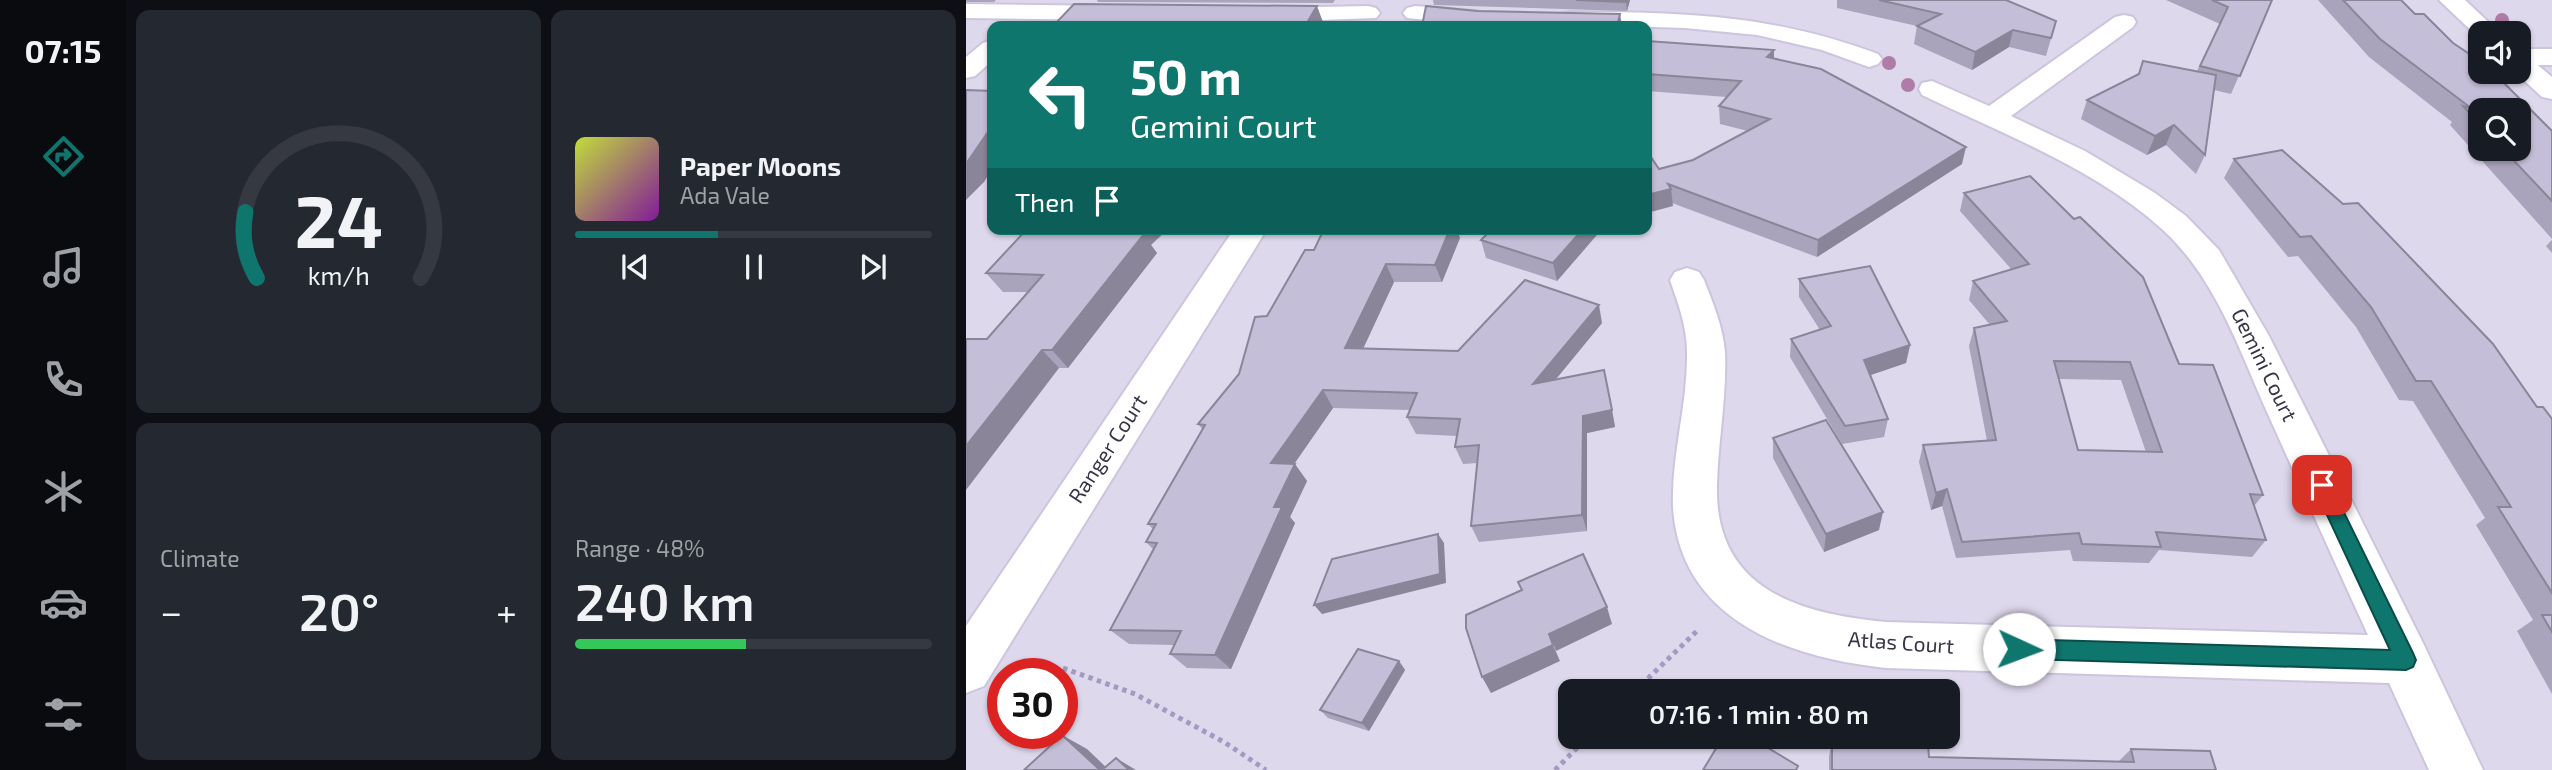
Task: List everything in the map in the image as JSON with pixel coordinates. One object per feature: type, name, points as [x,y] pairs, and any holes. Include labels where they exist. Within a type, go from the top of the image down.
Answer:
[{"type":"street","points":[[2451,0],[2475,21]]},
{"type":"street","points":[[1242,15],[1297,15],[1365,21],[1392,6],[1409,8],[1408,21],[1488,18]]},
{"type":"street","points":[[966,11],[1028,19],[1147,13]]},
{"type":"street","points":[[1547,19],[1642,21]]},
{"type":"street","points":[[1652,21],[1737,23],[1785,30],[1830,43],[1869,59]]},
{"type":"street","points":[[1990,118],[2124,22]]},
{"type":"street","points":[[966,70],[987,52]]},
{"type":"street","points":[[2531,58],[2552,57]]},
{"type":"street","points":[[2531,71],[2552,91]]},
{"type":"street","name":"Gemini Court","points":[[1932,89],[2094,170],[2139,197],[2173,222],[2197,246],[2220,276],[2251,336],[2455,763]]},
{"type":"street","name":"Ranger Court","points":[[966,669],[1247,235]]},
{"type":"street","name":"Atlas Court","points":[[1687,281],[1701,317],[1706,351],[1695,507],[1701,538],[1716,571],[1744,602],[1778,621],[1827,638],[1886,645],[2406,660]]},
{"type":"path","points":[[1647,679],[1698,630]]},
{"type":"path","points":[[1078,673],[1135,694],[1224,742],[1266,770]]},
{"type":"path","points":[[1555,770],[1576,749]]},
{"type":"shaded area","points":[[966,0],[2552,0],[2552,770],[966,770]]},
{"type":"building","points":[[1576,0],[1626,0],[1626,2]]},
{"type":"building","points":[[1879,0],[2006,0],[2056,21],[2051,38],[2013,30],[1975,52],[1917,26],[1941,14]]},
{"type":"building","points":[[2212,0],[2272,0],[2240,76],[2200,66],[2228,7]]},
{"type":"building","points":[[2343,0],[2401,0],[2415,14],[2424,14],[2453,43],[2468,53],[2468,84],[2505,84],[2519,98],[2468,98],[2468,106],[2380,39]]},
{"type":"building","points":[[1074,4],[1317,6],[1308,21],[1058,21]]},
{"type":"building","points":[[1426,6],[1477,11],[1620,14],[1618,21],[1423,21]]},
{"type":"building","points":[[1652,41],[1774,50],[1767,57],[1821,69],[1966,147],[1818,240],[1668,184],[1671,189],[1652,194],[1652,158],[1659,169],[1693,160],[1770,119],[1719,106],[1741,81],[1652,74]]},
{"type":"building","points":[[2143,61],[2216,75],[2205,155],[2174,125],[2155,136],[2087,100],[2139,74]]},
{"type":"building","points":[[966,90],[987,91],[987,133],[966,164]]},
{"type":"building","points":[[2531,110],[2552,131],[2552,201],[2514,161],[2531,161]]},
{"type":"building","points":[[2282,150],[2343,204],[2358,203],[2493,344],[2537,407],[2543,407],[2552,419],[2552,593],[2498,507],[2511,507],[2431,381],[2416,381],[2371,307],[2311,236],[2300,237],[2234,159]]},
{"type":"building","points":[[2030,176],[2074,219],[2080,217],[2143,277],[2179,364],[2213,365],[2263,495],[2250,494],[2266,540],[2156,532],[2161,547],[2082,544],[2079,533],[1962,542],[1947,489],[1936,493],[1923,445],[1996,440],[1974,328],[2007,321],[1973,281],[2029,264],[1964,193]],"holes":[[[2054,361],[2130,362],[2162,452],[2078,450]]]},
{"type":"building","points":[[1021,235],[1143,235],[1052,350],[1042,350],[966,446],[966,339],[987,339],[1043,275],[986,273]]},
{"type":"building","points":[[1321,235],[1448,235],[1435,265],[1386,264],[1345,348],[1458,351],[1525,280],[1599,305],[1533,384],[1604,370],[1612,410],[1583,416],[1582,515],[1471,526],[1479,445],[1455,447],[1460,419],[1407,417],[1417,393],[1323,390],[1271,463],[1295,464],[1274,507],[1282,507],[1215,655],[1170,654],[1181,631],[1110,630],[1157,543],[1146,542],[1156,524],[1148,524],[1205,425],[1198,424],[1239,374],[1255,317],[1267,316],[1305,250],[1314,250]]},
{"type":"building","points":[[1486,235],[1578,235],[1553,263],[1481,240]]},
{"type":"building","points":[[1870,266],[1910,345],[1864,360],[1888,419],[1845,426],[1791,339],[1831,326],[1799,279]]},
{"type":"building","points":[[1826,420],[1883,512],[1826,534],[1773,438]]},
{"type":"building","points":[[1438,534],[1440,574],[1314,605],[1332,559]]},
{"type":"building","points":[[1583,554],[1607,607],[1549,634],[1553,645],[1482,677],[1466,628],[1466,615],[1522,590],[1518,582]]},
{"type":"building","points":[[2542,615],[2552,615],[2552,632]]},
{"type":"building","points":[[1358,649],[1399,661],[1362,723],[1320,710]]},
{"type":"building","points":[[1047,749],[1077,749],[1100,770],[1024,770]]},
{"type":"building","points":[[1716,749],[1770,749],[1798,766],[1796,770],[1703,770]]},
{"type":"building","points":[[1832,749],[1928,749],[1929,757],[2134,762],[2131,749],[2210,751],[2216,770],[1832,770]]},
{"type":"building","points":[[1116,758],[1129,770],[1102,770]]},
{"type":"route","points":[[2019,649],[2406,660],[2322,485]]}]
